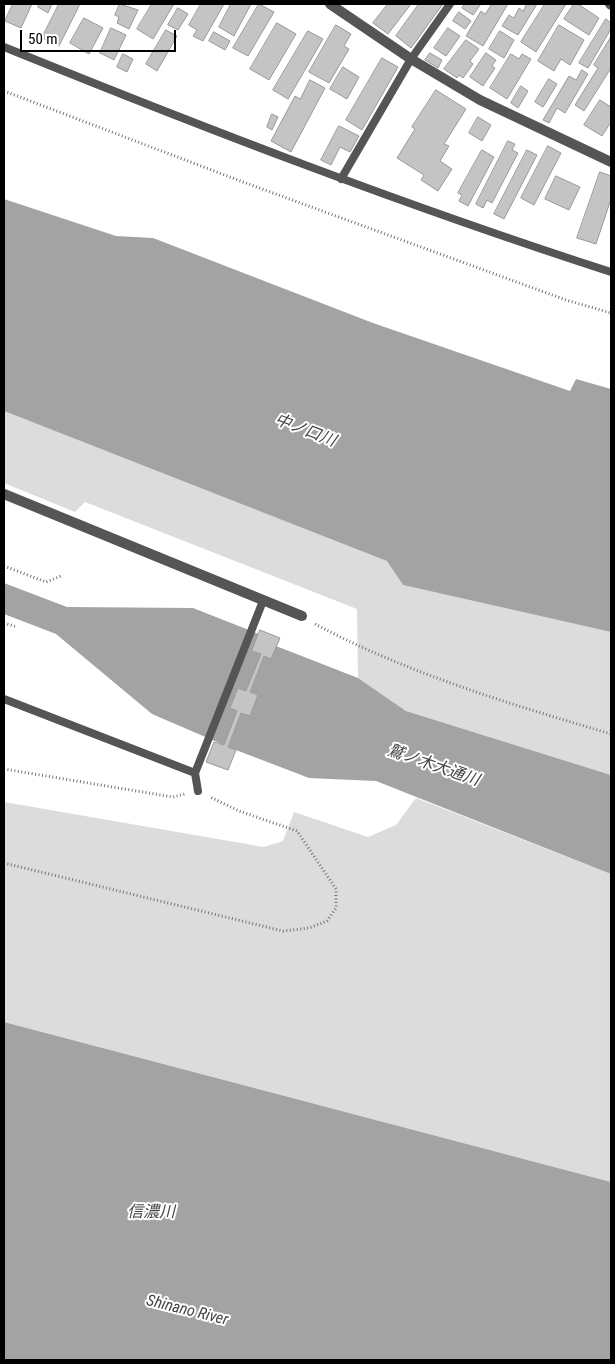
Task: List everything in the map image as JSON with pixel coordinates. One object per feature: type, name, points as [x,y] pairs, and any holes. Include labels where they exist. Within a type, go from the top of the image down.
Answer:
[{"type":"street","points":[[330,4],[411,59],[480,100],[611,162]]},
{"type":"street","points":[[4,494],[302,616]]},
{"type":"lane","points":[[341,179],[411,59],[450,4]]},
{"type":"lane","points":[[4,47],[145,104],[341,179],[611,272]]},
{"type":"lane","points":[[198,791],[195,773],[263,601]]},
{"type":"lane","points":[[4,698],[195,773]]},
{"type":"path","points":[[4,91],[252,185],[566,300],[611,314]]},
{"type":"path","points":[[4,566],[46,582],[61,576]]},
{"type":"path","points":[[302,616],[364,650],[464,688],[611,734]]},
{"type":"path","points":[[4,623],[16,627]]},
{"type":"path","points":[[4,769],[173,797],[198,791],[238,811],[297,831],[336,889],[336,908],[327,921],[309,928],[283,931],[4,863]]},
{"type":"shaded area","points":[[4,411],[388,561],[403,585],[611,632],[611,775],[406,711],[358,678],[357,609],[85,502],[75,512],[4,483]]},
{"type":"shaded area","points":[[416,798],[611,874],[611,1182],[4,1022],[4,802],[264,847],[283,841],[294,812],[368,837],[396,825]]},
{"type":"water","name":"中ノ口川","points":[[4,199],[116,236],[153,238],[373,323],[570,391],[576,379],[611,389],[611,632],[403,585],[387,561],[4,411]]},
{"type":"water","points":[[4,583],[67,607],[193,608],[259,634],[252,651],[261,654],[246,691],[238,688],[230,708],[237,711],[224,745],[152,714],[56,634],[4,614]]},
{"type":"water","name":"鷲ノ木大通川","points":[[276,646],[358,678],[406,711],[611,775],[611,874],[376,781],[309,778],[228,747],[241,713],[250,716],[258,695],[250,692],[264,656],[271,658]]},
{"type":"water","name":"信濃川","points":[[4,1022],[611,1182],[611,1360],[4,1360]]},
{"type":"building","points":[[13,4],[32,4],[21,28],[5,21]]},
{"type":"building","points":[[39,4],[52,4],[48,13],[38,7]]},
{"type":"building","points":[[59,4],[80,4],[59,46],[42,38]]},
{"type":"building","points":[[120,4],[138,10],[129,29],[117,23],[119,17],[115,15]]},
{"type":"building","points":[[152,4],[174,4],[153,39],[137,29]]},
{"type":"building","points":[[201,4],[224,4],[203,41],[193,36],[197,30],[189,25]]},
{"type":"building","points":[[231,4],[251,4],[234,36],[219,27]]},
{"type":"building","points":[[259,4],[274,12],[248,56],[233,48]]},
{"type":"building","points":[[388,4],[411,4],[388,34],[373,23]]},
{"type":"building","points":[[419,4],[443,4],[411,48],[396,36]]},
{"type":"building","points":[[465,4],[481,4],[473,15],[462,8]]},
{"type":"building","points":[[492,4],[508,4],[483,46],[466,36],[481,11],[485,14]]},
{"type":"building","points":[[527,4],[537,4],[518,35],[502,26],[509,15],[514,18],[519,8],[523,11]]},
{"type":"building","points":[[545,4],[566,4],[536,52],[521,42]]},
{"type":"building","points":[[574,4],[578,4],[599,18],[589,35],[564,19]]},
{"type":"building","points":[[178,8],[188,14],[178,30],[168,25]]},
{"type":"building","points":[[459,12],[471,21],[465,29],[453,21]]},
{"type":"building","points":[[84,18],[103,28],[89,54],[70,43]]},
{"type":"building","points":[[606,19],[611,23],[611,29],[588,68],[579,63]]},
{"type":"building","points":[[277,23],[296,34],[269,80],[250,69]]},
{"type":"building","points":[[336,25],[351,34],[344,46],[349,49],[329,83],[309,72]]},
{"type":"building","points":[[559,25],[584,40],[570,65],[561,59],[554,71],[538,61]]},
{"type":"building","points":[[111,28],[126,35],[114,60],[100,53]]},
{"type":"building","points":[[448,28],[460,36],[446,56],[434,48]]},
{"type":"building","points":[[166,30],[177,36],[157,71],[146,64]]},
{"type":"building","points":[[308,31],[323,39],[288,99],[273,90]]},
{"type":"building","points":[[500,31],[514,40],[504,58],[489,49]]},
{"type":"building","points":[[214,32],[230,41],[225,50],[209,41]]},
{"type":"building","points":[[611,37],[611,68],[584,111],[575,105],[598,68],[594,65]]},
{"type":"building","points":[[466,40],[479,49],[470,61],[473,64],[463,78],[459,75],[457,78],[444,69]]},
{"type":"building","points":[[430,53],[442,60],[438,68],[425,60]]},
{"type":"building","points":[[486,53],[496,60],[492,66],[495,68],[483,86],[470,77]]},
{"type":"building","points":[[123,54],[133,59],[127,72],[117,67]]},
{"type":"building","points":[[511,54],[519,59],[522,54],[531,59],[507,99],[490,88]]},
{"type":"building","points":[[382,58],[398,67],[362,130],[346,120]]},
{"type":"building","points":[[343,67],[359,77],[347,99],[330,89]]},
{"type":"building","points":[[582,70],[588,74],[565,113],[557,108],[549,123],[543,120],[569,76],[576,80]]},
{"type":"building","points":[[549,79],[557,84],[543,107],[535,102]]},
{"type":"building","points":[[310,80],[325,88],[291,152],[271,141],[295,96],[300,99]]},
{"type":"building","points":[[521,86],[528,91],[518,108],[511,103]]},
{"type":"building","points":[[436,90],[466,109],[444,144],[449,146],[440,161],[452,169],[438,191],[421,180],[424,175],[397,158],[415,129],[412,127]]},
{"type":"building","points":[[600,100],[611,107],[611,122],[602,136],[584,125]]},
{"type":"building","points":[[272,114],[278,117],[272,130],[267,127]]},
{"type":"building","points":[[478,117],[491,125],[482,141],[469,133]]},
{"type":"building","points":[[339,126],[359,136],[350,152],[340,147],[331,165],[321,160]]},
{"type":"building","points":[[508,141],[515,144],[512,150],[518,153],[492,203],[487,200],[483,208],[476,204]]},
{"type":"building","points":[[548,146],[561,153],[534,205],[521,198]]},
{"type":"building","points":[[482,150],[494,157],[468,206],[459,201],[462,195],[458,193]]},
{"type":"building","points":[[527,150],[537,155],[504,219],[494,214]]},
{"type":"building","points":[[600,172],[611,176],[611,199],[596,244],[577,238]]},
{"type":"building","points":[[556,176],[580,187],[569,210],[545,199]]},
{"type":"building","points":[[260,630],[280,638],[271,659],[264,656],[250,692],[258,695],[250,716],[241,713],[228,747],[236,750],[228,770],[206,762],[214,742],[224,745],[237,711],[230,708],[238,688],[246,691],[261,654],[252,651]]},
{"type":"water label","name":"Shinano River","points":[[187,1311]]}]
